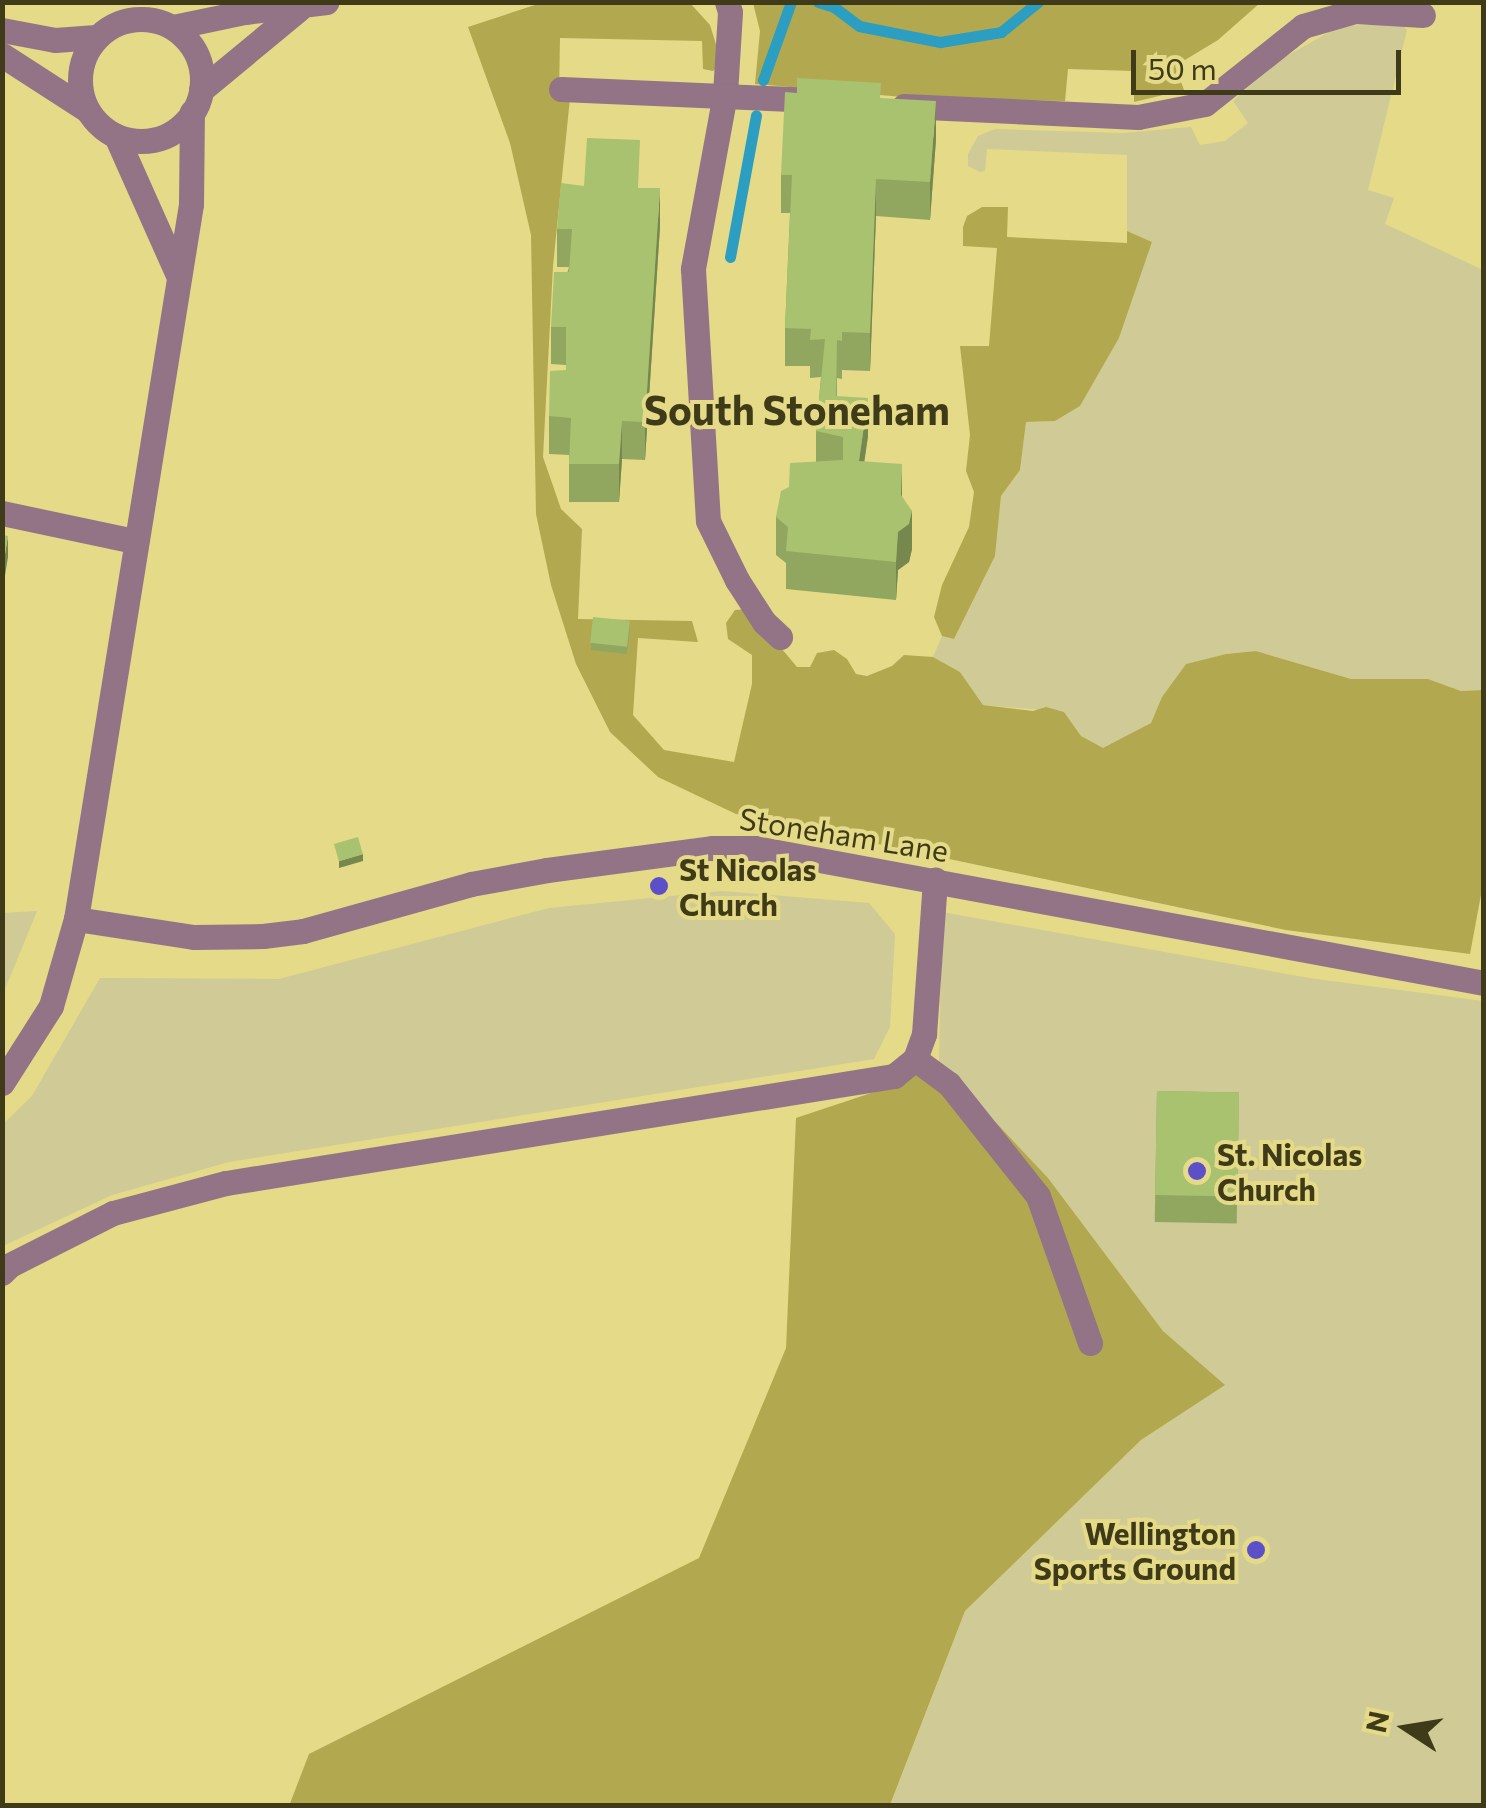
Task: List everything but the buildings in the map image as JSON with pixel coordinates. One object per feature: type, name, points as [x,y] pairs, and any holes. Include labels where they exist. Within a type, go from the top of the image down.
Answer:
[{"type":"street","points":[[2,30],[55,40],[96,37],[121,21],[136,18],[173,27],[245,12],[298,9],[326,2]]},
{"type":"street","points":[[727,2],[725,94],[693,269],[708,521],[736,580],[764,622],[780,637]]},
{"type":"street","points":[[116,136],[150,140],[182,126],[197,101],[298,9]]},
{"type":"street","points":[[884,104],[1138,117],[1204,104],[1303,26],[1355,11],[1424,15]]},
{"type":"street","points":[[2,1083],[51,1006],[76,919],[191,204],[196,54],[173,27]]},
{"type":"street","points":[[87,110],[80,72],[96,37]]},
{"type":"street","points":[[2,55],[87,110],[116,136],[177,273]]},
{"type":"street","points":[[561,89],[844,102]]},
{"type":"street","points":[[2,513],[134,541]]},
{"type":"street","name":"Stoneham Lane","points":[[76,919],[210,938],[284,934],[471,884],[623,858],[712,848],[755,848],[1484,983]]},
{"type":"street","points":[[2,1273],[10,1265],[113,1213],[226,1183],[894,1076],[915,1059],[924,1034],[935,879]]},
{"type":"street","points":[[915,1059],[948,1084],[1038,1196],[1090,1343]]},
{"type":"shaded area","points":[[541,3],[690,3],[710,25],[722,64],[713,71],[703,69],[702,41],[560,38],[559,93],[570,98],[553,266],[543,457],[561,509],[582,529],[578,619],[692,621],[698,642],[638,638],[633,715],[664,750],[734,762],[752,684],[752,655],[728,639],[726,623],[735,610],[748,609],[797,667],[810,667],[817,653],[834,650],[847,659],[856,674],[867,676],[892,666],[904,655],[933,657],[960,672],[983,705],[1033,711],[1046,707],[1064,712],[1081,736],[1103,748],[1151,723],[1162,697],[1186,664],[1226,654],[1256,651],[1351,679],[1428,679],[1461,691],[1483,690],[1483,884],[1470,954],[1286,930],[736,814],[658,777],[610,732],[576,664],[551,585],[536,514],[531,235],[510,143],[468,27]]},
{"type":"shaded area","points":[[753,3],[1260,3],[1218,40],[1175,66],[1184,90],[1134,102],[1134,71],[1068,69],[1065,101],[925,99],[755,84],[760,31]]},
{"type":"shaded area","points":[[1402,24],[1407,30],[1368,190],[1394,198],[1385,224],[1483,270],[1483,690],[1461,691],[1428,679],[1351,679],[1256,651],[1226,654],[1186,664],[1162,697],[1151,723],[1103,749],[1081,736],[1064,712],[983,705],[960,672],[933,657],[942,636],[954,639],[995,556],[1001,496],[1020,470],[1026,422],[1055,421],[1080,406],[1119,338],[1152,242],[1127,231],[1127,155],[987,149],[985,171],[980,172],[968,166],[968,154],[978,136],[995,129],[1123,133],[1191,127],[1200,145],[1225,141],[1248,123],[1233,101],[1278,61],[1340,26]]},
{"type":"shaded area","points":[[982,207],[1008,207],[1007,237],[1127,243],[1127,231],[1152,242],[1119,338],[1080,406],[1055,421],[1026,422],[1020,470],[1001,496],[995,556],[954,639],[942,636],[934,617],[942,585],[969,527],[974,492],[966,471],[970,435],[960,346],[989,346],[997,248],[963,246],[963,227],[967,216]]},
{"type":"shaded area","points":[[722,891],[869,903],[895,934],[890,1027],[874,1059],[229,1162],[112,1195],[3,1246],[3,1124],[32,1096],[100,978],[279,979],[549,908]]},
{"type":"shaded area","points":[[37,911],[3,994],[3,913]]},
{"type":"shaded area","points":[[942,912],[1309,978],[1483,1001],[1483,1805],[890,1806],[965,1611],[1141,1440],[1224,1385],[1163,1331],[1048,1178],[939,1062]]},
{"type":"shaded area","points":[[939,1062],[1048,1178],[1163,1331],[1225,1385],[1141,1440],[965,1611],[890,1805],[289,1806],[309,1754],[699,1558],[786,1348],[796,1118],[892,1086]]},
{"type":"waterway","points":[[763,80],[791,2]]},
{"type":"waterway","points":[[818,2],[834,7],[859,26],[940,42],[1001,32],[1038,2]]},
{"type":"waterway","points":[[730,257],[756,115]]},
{"type":"place","name":"St Nicolas Church","points":[[659,886]]},
{"type":"place","name":"St. Nicolas Church","points":[[1197,1171]]},
{"type":"place","name":"Wellington Sports Ground","points":[[1256,1550]]},
{"type":"district","name":"South Stoneham","points":[[797,409]]}]
